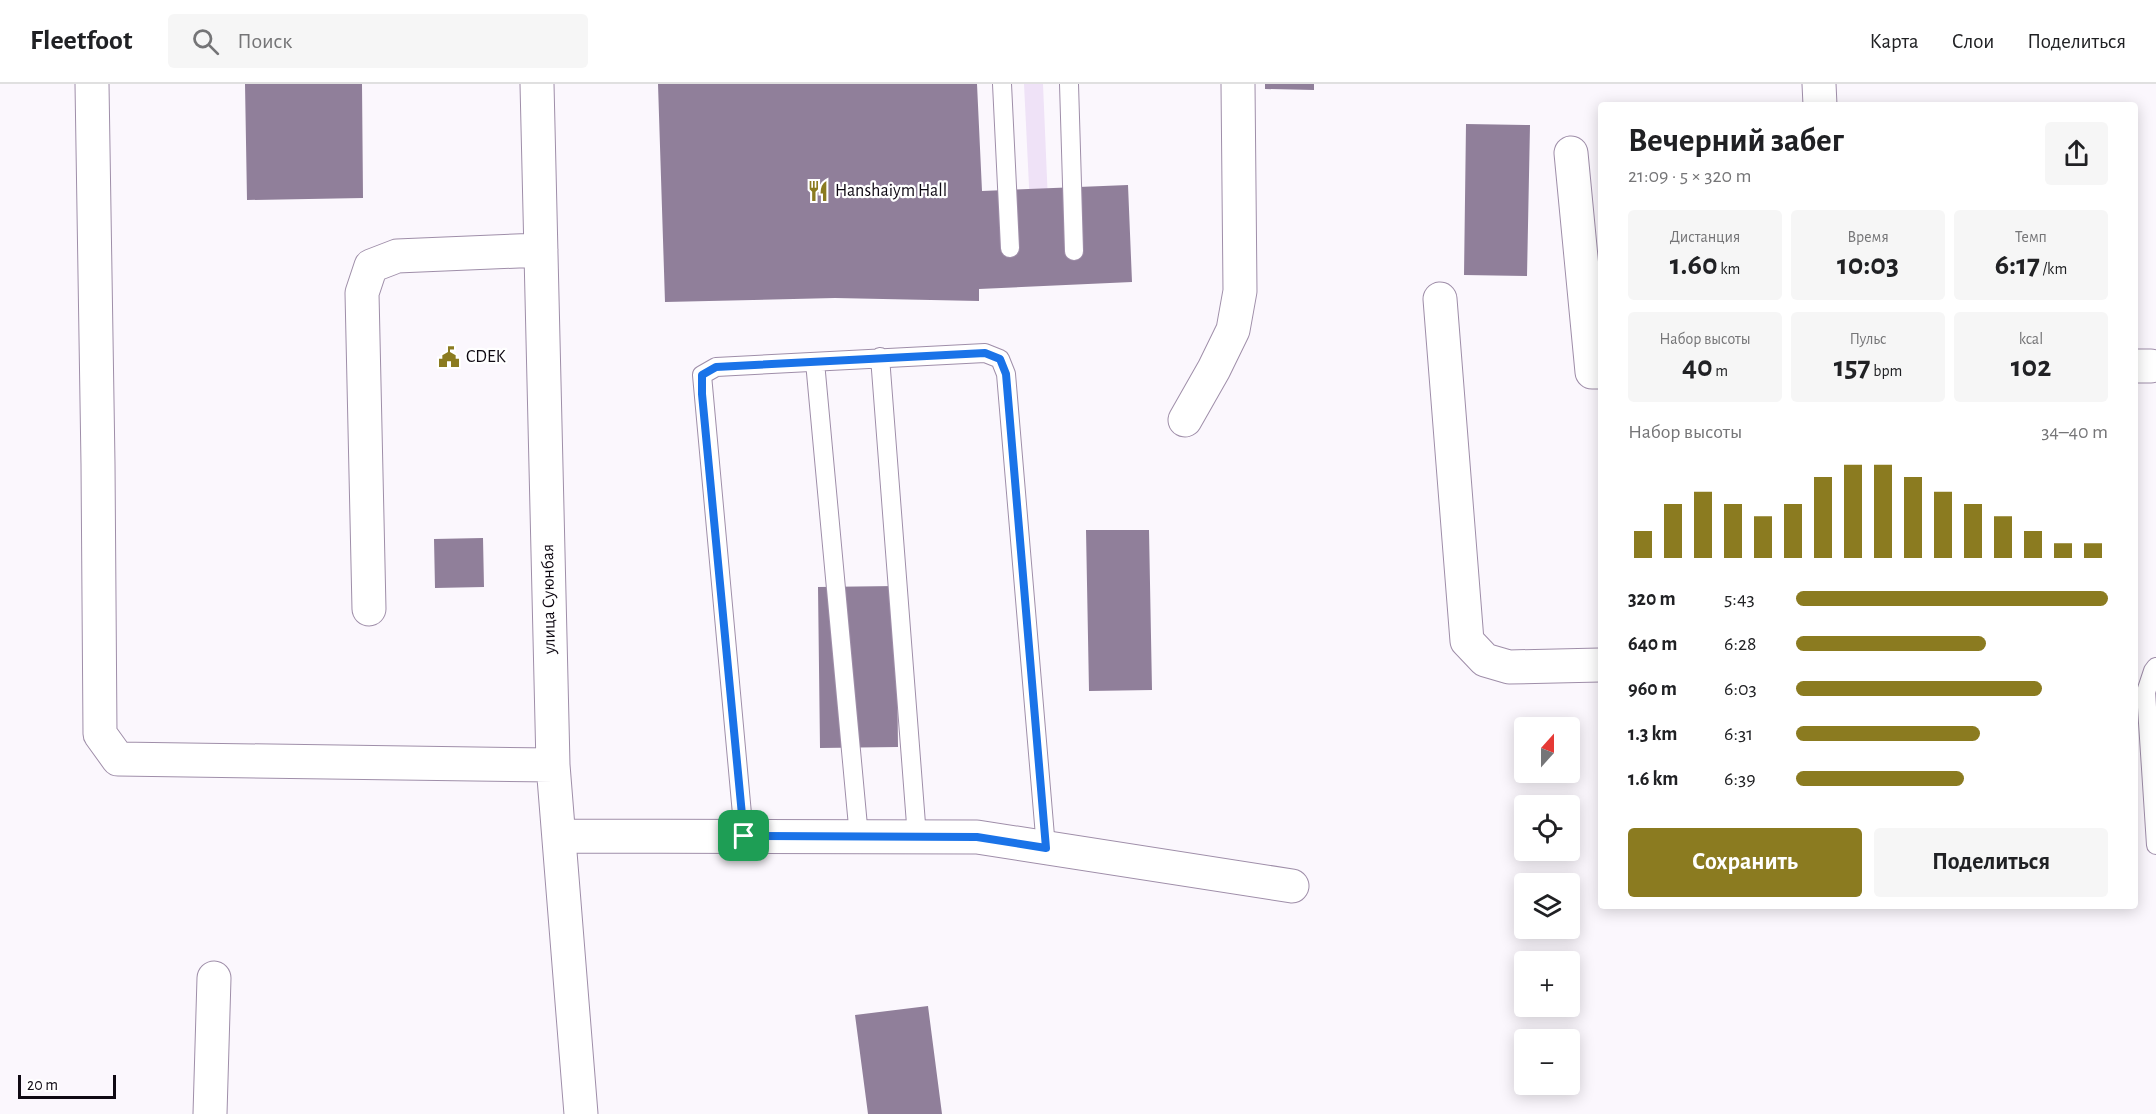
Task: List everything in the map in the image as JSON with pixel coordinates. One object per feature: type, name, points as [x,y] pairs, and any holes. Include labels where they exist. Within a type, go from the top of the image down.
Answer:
[{"type":"street","points":[[92,84],[100,734],[118,759],[553,765]]},
{"type":"street","name":"улица Суюнбая","points":[[537,84],[553,765],[581,1114]]},
{"type":"street","points":[[1185,420],[1233,330],[1240,291],[1238,84]]},
{"type":"street","points":[[1819,84],[1820,102]]},
{"type":"street","points":[[1571,153],[1592,372],[1598,372]]},
{"type":"street","points":[[369,609],[362,293],[371,266],[397,256],[541,250]]},
{"type":"street","points":[[1440,299],[1467,641],[1485,660],[1509,667],[1598,665]]},
{"type":"street","points":[[559,836],[977,837],[1292,886]]},
{"type":"street","points":[[210,1114],[214,978]]},
{"type":"lane","points":[[1002,84],[1010,248]]},
{"type":"lane","points":[[1069,84],[1074,251]]},
{"type":"lane","points":[[744,836],[702,375],[716,367],[985,353],[1000,359],[1006,374],[1046,848]]},
{"type":"lane","points":[[880,357],[917,837]]},
{"type":"lane","points":[[815,362],[859,837]]},
{"type":"lane","points":[[2156,667],[2146,692],[2156,845]]},
{"type":"shaded area","points":[[1024,84],[1043,84],[1049,226],[1031,227]]},
{"type":"building","points":[[245,84],[362,84],[363,198],[247,200]]},
{"type":"building","name":"Hanshaiym Hall","points":[[658,84],[977,84],[982,191],[1128,185],[1132,282],[979,289],[979,301],[835,298],[665,302]]},
{"type":"building","points":[[1265,84],[1314,84],[1314,90],[1265,89]]},
{"type":"building","points":[[1466,124],[1530,125],[1527,276],[1464,275]]},
{"type":"building","points":[[1086,530],[1149,530],[1152,690],[1089,691]]},
{"type":"building","points":[[483,538],[484,587],[435,588],[434,539]]},
{"type":"building","points":[[896,586],[898,747],[820,748],[818,587]]},
{"type":"building","points":[[928,1006],[942,1114],[868,1114],[855,1015]]},
{"type":"place","name":"Hanshaiym Hall","points":[[818,191]]},
{"type":"place","name":"CDEK","points":[[449,357]]},
{"type":"route","points":[[985,353],[1000,359],[1006,374],[1046,848],[977,837],[744,836],[702,375],[716,367],[880,357],[985,353]]}]
